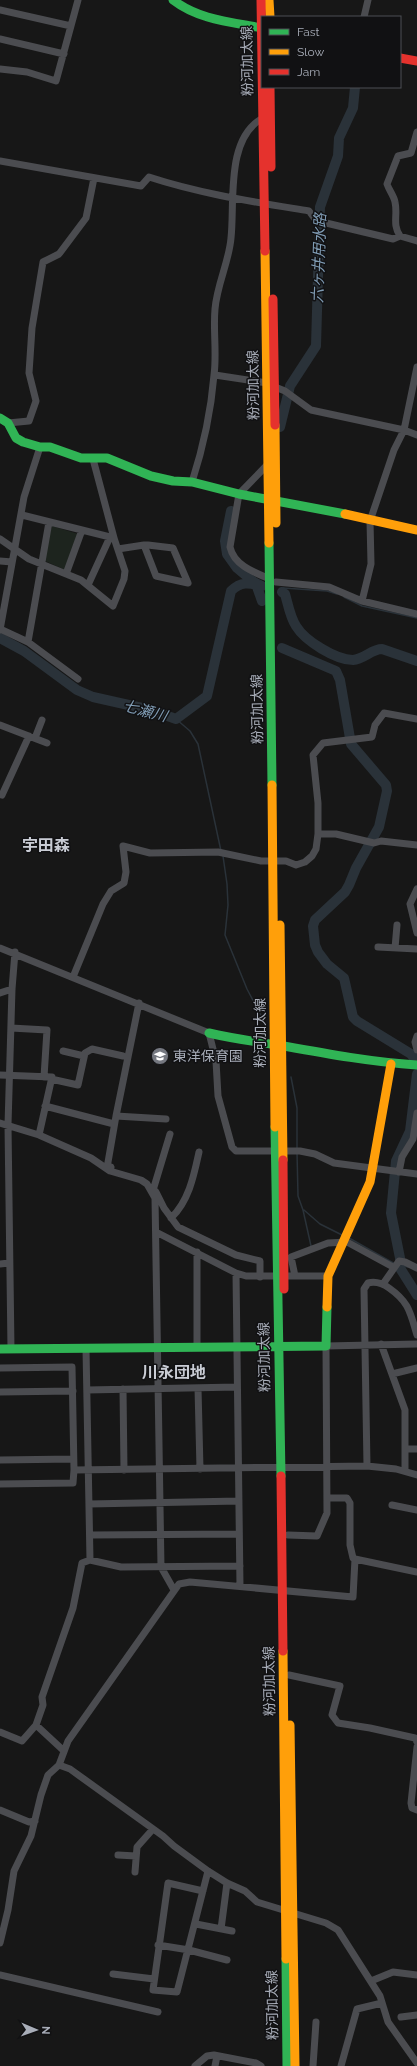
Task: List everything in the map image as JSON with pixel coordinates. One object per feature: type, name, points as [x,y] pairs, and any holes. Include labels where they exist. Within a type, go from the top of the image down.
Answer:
[{"type":"main road","points":[[173,0],[212,18],[261,28]]},
{"type":"main road","name":"粉河加太線","points":[[260,0],[261,28]]},
{"type":"main road","name":"粉河加太線","points":[[269,0],[270,16]]},
{"type":"main road","points":[[401,58],[417,61]]},
{"type":"main road","name":"粉河加太線","points":[[262,88],[268,204]]},
{"type":"main road","name":"粉河加太線","points":[[270,88],[268,204],[277,1045],[289,1912],[295,2066]]},
{"type":"main road","name":"粉河加太線","points":[[271,385],[268,464],[272,500]]},
{"type":"main road","points":[[4,420],[16,438],[23,442],[40,447],[50,447],[81,458],[106,458],[151,476],[173,481],[192,482],[239,494],[322,509],[370,521],[417,530]]},
{"type":"main road","points":[[209,1033],[245,1041],[391,1064],[416,1065]]},
{"type":"main road","points":[[0,1349],[326,1346],[328,1276],[344,1237],[364,1197],[373,1169],[391,1064]]},
{"type":"main road","name":"粉河加太線","points":[[284,1468],[288,1535],[285,1592],[290,1675],[287,2066]]},
{"type":"street","points":[[0,69],[27,72],[56,81],[78,0]]},
{"type":"street","points":[[364,16],[368,0]]},
{"type":"street","points":[[0,10],[71,26]]},
{"type":"street","points":[[0,39],[64,54]]},
{"type":"street","points":[[192,482],[201,456],[214,375],[215,309],[218,288],[231,239],[231,198],[242,144],[255,122],[263,118]]},
{"type":"street","points":[[417,132],[414,149],[411,153],[398,156],[387,184],[395,199],[397,209],[395,229],[400,236],[417,241]]},
{"type":"street","points":[[0,161],[141,186],[149,177],[167,183],[231,198],[309,211],[320,221],[393,239],[400,236]]},
{"type":"street","points":[[4,420],[29,421],[36,406],[29,373],[36,298],[43,262],[59,254],[86,218],[94,178]]},
{"type":"street","points":[[362,601],[371,564],[370,521],[394,450],[404,430],[417,367]]},
{"type":"street","points":[[214,375],[271,385],[288,394],[311,410],[404,430],[417,435]]},
{"type":"street","points":[[40,447],[24,497],[22,516],[14,548],[0,630],[28,642],[78,679]]},
{"type":"street","points":[[0,539],[29,559],[88,585],[113,606],[126,571],[112,538],[93,459]]},
{"type":"street","points":[[268,464],[239,494],[230,547],[232,553],[240,564],[273,580],[329,587],[362,601],[417,614]]},
{"type":"street","points":[[22,516],[112,538]]},
{"type":"street","points":[[28,642],[40,564],[49,522]]},
{"type":"street","points":[[66,574],[82,530]]},
{"type":"street","points":[[88,585],[112,538]]},
{"type":"street","points":[[118,550],[144,545],[174,548],[188,583],[156,576],[144,545]]},
{"type":"street","points":[[0,561],[12,562]]},
{"type":"street","points":[[73,977],[103,904],[111,891],[124,882],[126,872],[123,846],[150,853],[218,852],[254,860],[276,861],[296,865],[305,862],[312,856],[316,849],[318,834],[318,803],[313,755],[323,743],[372,738],[375,725],[384,713],[417,719]]},
{"type":"street","points":[[2,795],[42,720]]},
{"type":"street","points":[[0,725],[47,743]]},
{"type":"street","points":[[318,834],[336,834],[372,842],[381,841],[417,845]]},
{"type":"street","points":[[416,892],[410,904],[417,933]]},
{"type":"street","points":[[395,948],[397,925]]},
{"type":"street","points":[[378,947],[417,949]]},
{"type":"street","points":[[0,948],[15,952],[209,1033],[216,1061],[218,1096],[233,1150],[239,1152],[297,1150],[315,1154],[334,1163],[417,1174]]},
{"type":"street","points":[[11,1349],[8,1263],[8,1125],[10,1028],[15,952]]},
{"type":"street","points":[[0,993],[12,990]]},
{"type":"street","points":[[107,1168],[114,1124],[139,1003]]},
{"type":"street","points":[[10,1028],[47,1030],[48,1078],[45,1106],[39,1135]]},
{"type":"street","points":[[417,1036],[415,1042],[417,1050]]},
{"type":"street","points":[[0,1075],[48,1078],[78,1084],[84,1056],[92,1049],[122,1056]]},
{"type":"street","points":[[63,1051],[84,1056]]},
{"type":"street","points":[[45,1106],[114,1124]]},
{"type":"street","points":[[397,1172],[402,1157],[413,1138],[417,1113]]},
{"type":"street","points":[[116,1116],[166,1119]]},
{"type":"street","points":[[0,1123],[39,1135],[91,1158],[110,1171],[134,1177],[147,1184],[155,1198],[161,1567],[174,1590]]},
{"type":"street","points":[[154,1187],[170,1134]]},
{"type":"street","points":[[171,1218],[178,1211],[189,1190],[199,1152]]},
{"type":"street","points":[[107,1168],[137,1173],[148,1180],[154,1187],[164,1208],[178,1227],[236,1255],[260,1262],[260,1277]]},
{"type":"street","points":[[156,1232],[236,1273],[260,1277],[328,1276]]},
{"type":"street","points":[[294,1276],[291,1257],[344,1237],[347,1242],[397,1263],[417,1268]]},
{"type":"street","points":[[196,1252],[197,1347]]},
{"type":"street","points":[[0,1264],[8,1263]]},
{"type":"street","points":[[383,1284],[397,1263]]},
{"type":"street","points":[[236,1273],[240,1586]]},
{"type":"street","points":[[367,1466],[364,1289],[368,1283],[373,1281],[383,1284],[402,1297],[407,1304],[417,1335]]},
{"type":"street","points":[[381,1344],[405,1410],[405,1471]]},
{"type":"street","points":[[288,1535],[317,1536],[327,1513],[328,1467],[326,1346],[417,1344]]},
{"type":"street","points":[[86,1349],[90,1560]]},
{"type":"street","points":[[0,1368],[72,1367],[74,1470],[73,1483],[0,1484]]},
{"type":"street","points":[[392,1374],[417,1368]]},
{"type":"street","points":[[87,1390],[237,1387]]},
{"type":"street","points":[[198,1388],[200,1469]]},
{"type":"street","points":[[123,1389],[124,1470]]},
{"type":"street","points":[[0,1392],[72,1391]]},
{"type":"street","points":[[406,1449],[417,1449]]},
{"type":"street","points":[[0,1460],[73,1459]]},
{"type":"street","points":[[74,1470],[238,1469],[367,1466],[405,1471],[417,1476]]},
{"type":"street","points":[[0,1943],[8,1910],[14,1872],[31,1836],[48,1774],[59,1765],[68,1741],[179,1584],[190,1582],[240,1586],[285,1592],[353,1597],[352,1587],[355,1559],[353,1558],[350,1545],[350,1503],[347,1498],[328,1498]]},
{"type":"street","points":[[89,1504],[239,1501]]},
{"type":"street","points":[[392,1505],[417,1510]]},
{"type":"street","points":[[90,1535],[239,1534]]},
{"type":"street","points":[[355,1559],[417,1572]]},
{"type":"street","points":[[0,1732],[22,1741],[36,1725],[43,1705],[42,1697],[50,1669],[73,1608],[82,1563],[90,1560],[121,1567],[240,1566]]},
{"type":"street","points":[[290,1675],[340,1686],[332,1715],[338,1723],[370,1728],[415,1738],[417,1742]]},
{"type":"street","points":[[36,1725],[64,1752]]},
{"type":"street","points":[[417,1747],[411,1804],[412,1808],[417,1810]]},
{"type":"street","points":[[59,1765],[70,1769],[208,1871],[245,1892],[257,1902],[331,1925],[338,1930],[371,1981],[382,2003],[388,2022],[417,2063]]},
{"type":"street","points":[[0,1810],[28,1822],[35,1821]]},
{"type":"street","points":[[135,1872],[137,1847],[153,1830]]},
{"type":"street","points":[[118,1854],[136,1856]]},
{"type":"street","points":[[203,1891],[168,1883],[158,1945],[153,1990],[177,1992],[196,1924],[208,1871]]},
{"type":"street","points":[[222,1929],[227,1883]]},
{"type":"street","points":[[196,1924],[232,1931]]},
{"type":"street","points":[[158,1945],[189,1950],[227,1960]]},
{"type":"street","points":[[371,1981],[393,1972],[417,1975]]},
{"type":"street","points":[[113,1974],[154,1979]]},
{"type":"street","points":[[0,1975],[158,2012]]},
{"type":"street","points":[[341,2066],[357,2009],[382,2003]]},
{"type":"street","points":[[401,2017],[417,2015]]},
{"type":"street","points":[[313,2066],[316,2022]]},
{"type":"street","points":[[196,2066],[207,2056],[217,2056],[256,2063],[261,2066]]},
{"type":"street","points":[[215,2066],[217,2056]]},
{"type":"shaded area","points":[[52,526],[78,534],[65,570],[43,560]]},
{"type":"waterway","name":"六ヶ井用水路","points":[[280,427],[290,386],[316,346],[320,207],[338,156],[339,138],[353,108],[355,88]]},
{"type":"waterway","name":"六ヶ井用水路","points":[[231,511],[225,541],[227,554],[237,568],[256,584],[262,601]]},
{"type":"waterway","name":"六ヶ井用水路","points":[[244,572],[263,582]]},
{"type":"waterway","name":"七瀬川","points":[[0,638],[24,651],[77,690],[93,697],[151,710],[176,719],[207,696],[231,591],[242,584],[262,586]]},
{"type":"waterway","points":[[283,588],[327,591],[337,594]]},
{"type":"waterway","name":"七瀬川","points":[[282,592],[285,594],[291,615],[300,632],[322,649],[338,657],[353,660],[361,658],[378,649],[382,649],[417,661]]},
{"type":"waterway","points":[[344,597],[362,606],[417,618]]},
{"type":"waterway","name":"六ヶ井用水路","points":[[282,648],[336,671],[340,680],[351,744],[386,785],[387,791],[379,827],[356,868],[349,885],[345,892],[315,920],[313,926],[315,945],[318,952],[327,964],[344,978],[353,1017],[357,1021],[411,1054],[417,1062]]},
{"type":"waterway","points":[[176,719],[190,731],[198,744],[221,851]]},
{"type":"waterway","points":[[223,856],[228,905],[225,935],[247,989],[266,1025]]},
{"type":"waterway","name":"六ヶ井用水路","points":[[417,1074],[410,1131],[396,1161],[391,1213],[400,1258],[400,1268],[417,1295]]},
{"type":"waterway","points":[[291,1077],[297,1108],[297,1149]]},
{"type":"waterway","points":[[297,1152],[298,1196],[303,1210],[311,1246]]},
{"type":"waterway","points":[[304,1210],[320,1224],[342,1235]]},
{"type":"waterway","points":[[349,1238],[395,1264]]},
{"type":"waterway","points":[[400,1265],[408,1267]]},
{"type":"traffic: fast","points":[[173,0],[183,7],[204,16],[227,22],[261,28]]},
{"type":"traffic: fast","points":[[0,418],[8,423],[16,438],[23,442],[40,447],[50,447],[81,458],[107,458],[151,476],[173,481],[192,482],[239,494],[345,514]]},
{"type":"traffic: fast","points":[[269,543],[272,785]]},
{"type":"traffic: fast","points":[[209,1033],[237,1039],[350,1057],[417,1065]]},
{"type":"traffic: fast","points":[[275,1127],[281,1476]]},
{"type":"traffic: fast","points":[[0,1349],[326,1346],[327,1307]]},
{"type":"traffic: fast","points":[[286,1959],[287,2066]]},
{"type":"traffic: slow","points":[[269,0],[270,16]]},
{"type":"traffic: slow","points":[[265,251],[269,543]]},
{"type":"traffic: slow","points":[[275,425],[276,523]]},
{"type":"traffic: slow","points":[[345,514],[417,530]]},
{"type":"traffic: slow","points":[[272,785],[275,1127]]},
{"type":"traffic: slow","points":[[280,925],[283,1160]]},
{"type":"traffic: slow","points":[[327,1307],[328,1276],[370,1182],[391,1064]]},
{"type":"traffic: slow","points":[[283,1651],[286,1959]]},
{"type":"traffic: slow","points":[[290,1725],[295,2066]]},
{"type":"traffic: jam","points":[[261,0],[261,16]]},
{"type":"traffic: jam","points":[[401,58],[417,61]]},
{"type":"traffic: jam","points":[[262,88],[265,251]]},
{"type":"traffic: jam","points":[[270,88],[271,167]]},
{"type":"traffic: jam","points":[[273,299],[275,425]]},
{"type":"traffic: jam","points":[[283,1160],[284,1289]]},
{"type":"traffic: jam","points":[[281,1476],[283,1651]]},
{"type":"place","name":"東洋保育園","points":[[160,1056]]},
{"type":"district","name":"宇田森","points":[[46,845]]},
{"type":"district","name":"川永団地","points":[[174,1372]]}]
